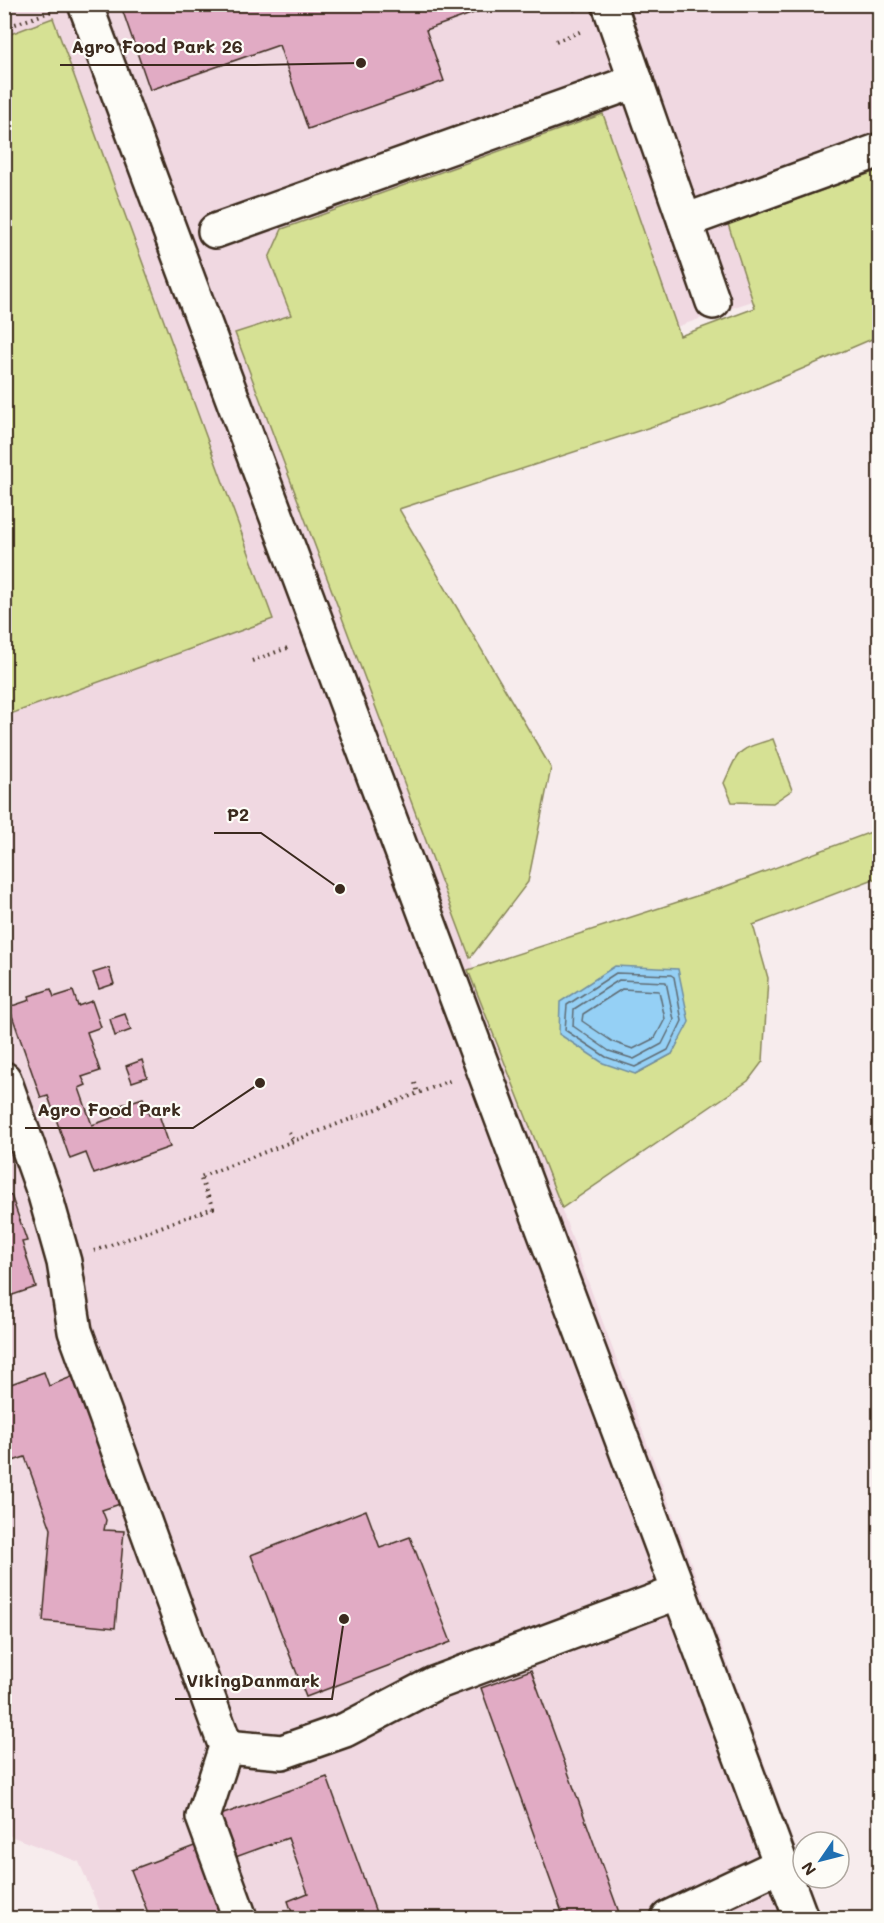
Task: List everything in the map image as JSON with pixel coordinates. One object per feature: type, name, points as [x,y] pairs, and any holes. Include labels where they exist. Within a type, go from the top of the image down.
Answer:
[{"type":"lane","points":[[609,4],[713,302]]},
{"type":"lane","points":[[74,6],[483,1068],[801,1918]]},
{"type":"lane","points":[[215,231],[636,81]]},
{"type":"lane","points":[[685,221],[879,150]]},
{"type":"lane","points":[[4,1079],[45,1195],[64,1262],[75,1331],[226,1747],[203,1817],[240,1918]]},
{"type":"lane","points":[[226,1747],[282,1752],[292,1749],[345,1730],[433,1684],[679,1592]]},
{"type":"lane","points":[[668,1918],[780,1864]]},
{"type":"path","points":[[4,28],[74,6]]},
{"type":"path","points":[[556,40],[582,31]]},
{"type":"path","points":[[64,1262],[213,1208],[200,1177],[483,1068]]},
{"type":"path","points":[[415,1083],[418,1093]]},
{"type":"path","points":[[288,1132],[293,1141]]},
{"type":"shaded area","points":[[4,5],[879,5],[879,258],[287,459],[791,1836],[791,1890],[810,1890],[821,1918],[103,1918],[79,1862],[5,1834]]},
{"type":"green space","points":[[53,18],[273,619],[5,716],[5,36]]},
{"type":"green space","points":[[603,114],[680,336],[755,308],[728,224],[879,170],[879,336],[718,405],[399,509],[551,768],[528,882],[470,958],[235,333],[291,315],[269,258],[282,229]]},
{"type":"green space","points":[[773,739],[792,790],[773,803],[732,802],[724,783],[733,763],[746,749]]},
{"type":"green space","points":[[879,829],[879,877],[753,925],[768,978],[763,1061],[748,1081],[562,1208],[468,970],[721,888]],"holes":[[[688,1021],[672,1054],[635,1074]]]},
{"type":"water","points":[[615,966],[678,969],[689,1022],[672,1054],[635,1074],[603,1063],[559,1034],[560,1002]]},
{"type":"building","points":[[133,4],[499,4],[426,30],[444,81],[308,129],[279,45],[150,90],[122,9]]},
{"type":"building","points":[[109,968],[114,984],[99,989],[93,973]]},
{"type":"building","points":[[51,989],[54,997],[73,991],[78,1006],[92,1001],[101,1027],[87,1032],[100,1071],[82,1077],[86,1085],[79,1088],[92,1125],[121,1115],[118,1106],[143,1098],[149,1115],[158,1112],[170,1147],[94,1174],[86,1153],[70,1159],[48,1096],[41,1098],[9,1007],[30,1000],[29,996]]},
{"type":"building","points":[[125,1014],[131,1030],[115,1036],[110,1019]]},
{"type":"building","points":[[142,1060],[147,1077],[132,1082],[126,1066]]},
{"type":"building","points":[[5,1190],[7,1197],[11,1195],[27,1241],[22,1242],[36,1287],[4,1298]]},
{"type":"building","points":[[44,1372],[49,1386],[74,1376],[120,1504],[102,1510],[106,1520],[104,1530],[124,1531],[115,1628],[43,1621],[51,1529],[25,1457],[4,1464],[4,1379],[8,1385]]},
{"type":"building","points":[[366,1510],[380,1548],[410,1537],[451,1642],[306,1697],[251,1555]]},
{"type":"building","points":[[531,1670],[621,1918],[564,1918],[481,1688]]},
{"type":"building","points":[[327,1777],[378,1918],[294,1918],[288,1901],[308,1893],[288,1838],[230,1859],[215,1817]]},
{"type":"building","points":[[197,1845],[225,1918],[150,1918],[131,1870]]},
{"type":"place","name":"Agro Food Park 26","points":[[361,63]]},
{"type":"place","name":"P2","points":[[340,889]]},
{"type":"place","name":"Agro Food Park","points":[[260,1083]]},
{"type":"place","name":"VikingDanmark","points":[[344,1619]]}]
